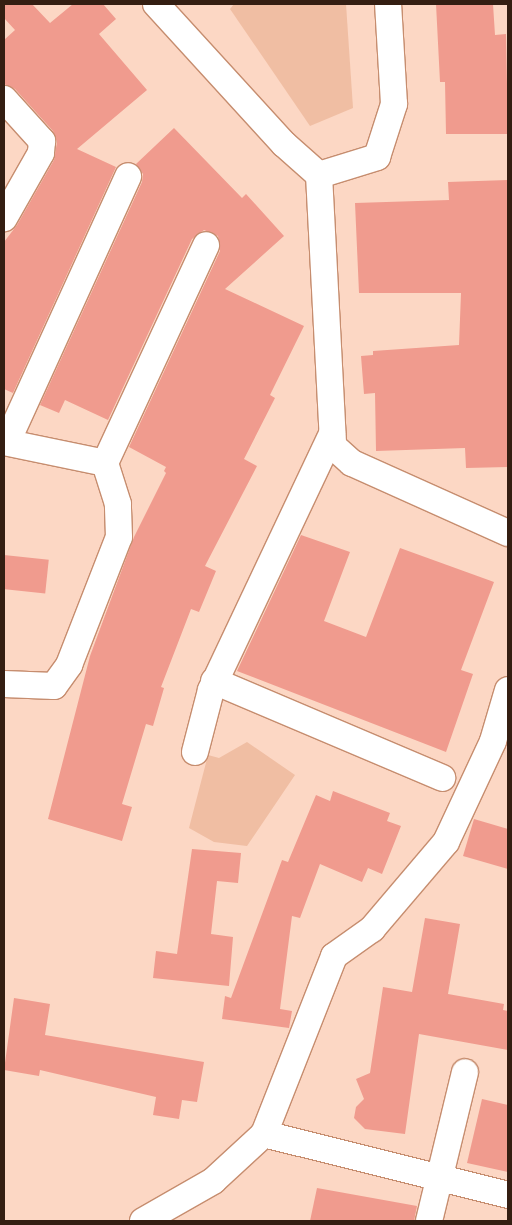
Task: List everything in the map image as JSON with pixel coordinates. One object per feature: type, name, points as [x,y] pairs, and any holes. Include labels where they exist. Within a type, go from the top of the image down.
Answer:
[{"type":"street","points":[[156,4],[284,144],[319,175],[333,446],[352,463],[508,533]]},
{"type":"street","points":[[319,175],[377,157],[394,104],[388,4]]},
{"type":"street","points":[[4,99],[42,141],[41,153],[4,218]]},
{"type":"street","points":[[105,463],[5,442],[128,176]]},
{"type":"street","points":[[4,684],[54,686],[69,665],[119,537],[118,504],[105,463],[206,245]]},
{"type":"street","points":[[195,752],[214,681],[332,434]]},
{"type":"street","points":[[214,681],[442,778]]},
{"type":"street","points":[[144,1221],[213,1181],[264,1134],[334,956],[372,929],[446,842],[493,741],[508,690]]},
{"type":"street","points":[[429,1221],[465,1072]]},
{"type":"street","points":[[264,1134],[508,1195]]},
{"type":"shaded area","points":[[234,4],[346,4],[353,108],[310,126],[230,9]]},
{"type":"shaded area","points":[[247,742],[295,775],[247,846],[214,842],[189,828],[208,755],[219,758]]},
{"type":"building","points":[[4,4],[32,4],[50,23],[73,4],[103,4],[116,19],[99,34],[147,90],[77,149],[116,167],[13,393],[4,389],[4,242],[17,225],[54,160],[57,142],[53,131],[15,89],[4,84],[4,40],[15,30],[4,18]]},
{"type":"building","points":[[436,4],[493,4],[495,35],[506,34],[508,134],[446,134],[445,82],[440,82]]},
{"type":"building","points":[[174,128],[242,198],[246,194],[284,236],[225,289],[304,326],[270,395],[275,398],[244,459],[257,466],[205,566],[216,571],[199,612],[191,609],[161,687],[164,688],[153,726],[146,724],[122,804],[132,807],[122,841],[48,819],[90,656],[134,537],[166,473],[164,471],[166,467],[129,447],[220,251],[218,236],[204,230],[192,239],[108,420],[65,400],[59,413],[40,405],[142,182],[143,174],[136,164]]},
{"type":"building","points":[[508,180],[508,467],[466,468],[465,448],[376,451],[375,393],[364,394],[361,356],[373,355],[373,351],[459,345],[461,293],[359,293],[355,203],[449,200],[448,182]]},
{"type":"building","points":[[301,535],[350,552],[324,621],[366,637],[400,548],[494,582],[461,670],[473,674],[446,752],[237,671]]},
{"type":"building","points":[[4,555],[49,560],[45,594],[4,589]]},
{"type":"building","points":[[333,791],[390,813],[387,821],[401,826],[382,874],[368,868],[362,882],[320,864],[300,918],[292,916],[280,1009],[292,1011],[289,1028],[222,1019],[225,996],[231,998],[282,860],[288,862],[316,795],[330,801]]},
{"type":"building","points":[[474,819],[508,829],[508,869],[463,856]]},
{"type":"building","points":[[192,849],[241,853],[238,883],[217,881],[211,934],[233,937],[229,986],[153,978],[156,951],[177,954]]},
{"type":"building","points":[[425,918],[460,924],[448,994],[504,1004],[503,1010],[508,1011],[508,1050],[419,1034],[405,1134],[365,1129],[354,1118],[356,1107],[364,1099],[356,1079],[370,1073],[383,987],[412,992]]},
{"type":"building","points":[[14,998],[50,1004],[45,1035],[204,1062],[197,1102],[182,1100],[179,1119],[153,1115],[156,1097],[40,1070],[39,1076],[4,1070]]},
{"type":"building","points":[[482,1099],[508,1105],[508,1172],[467,1163]]},
{"type":"building","points":[[317,1188],[417,1206],[414,1221],[310,1221]]}]
